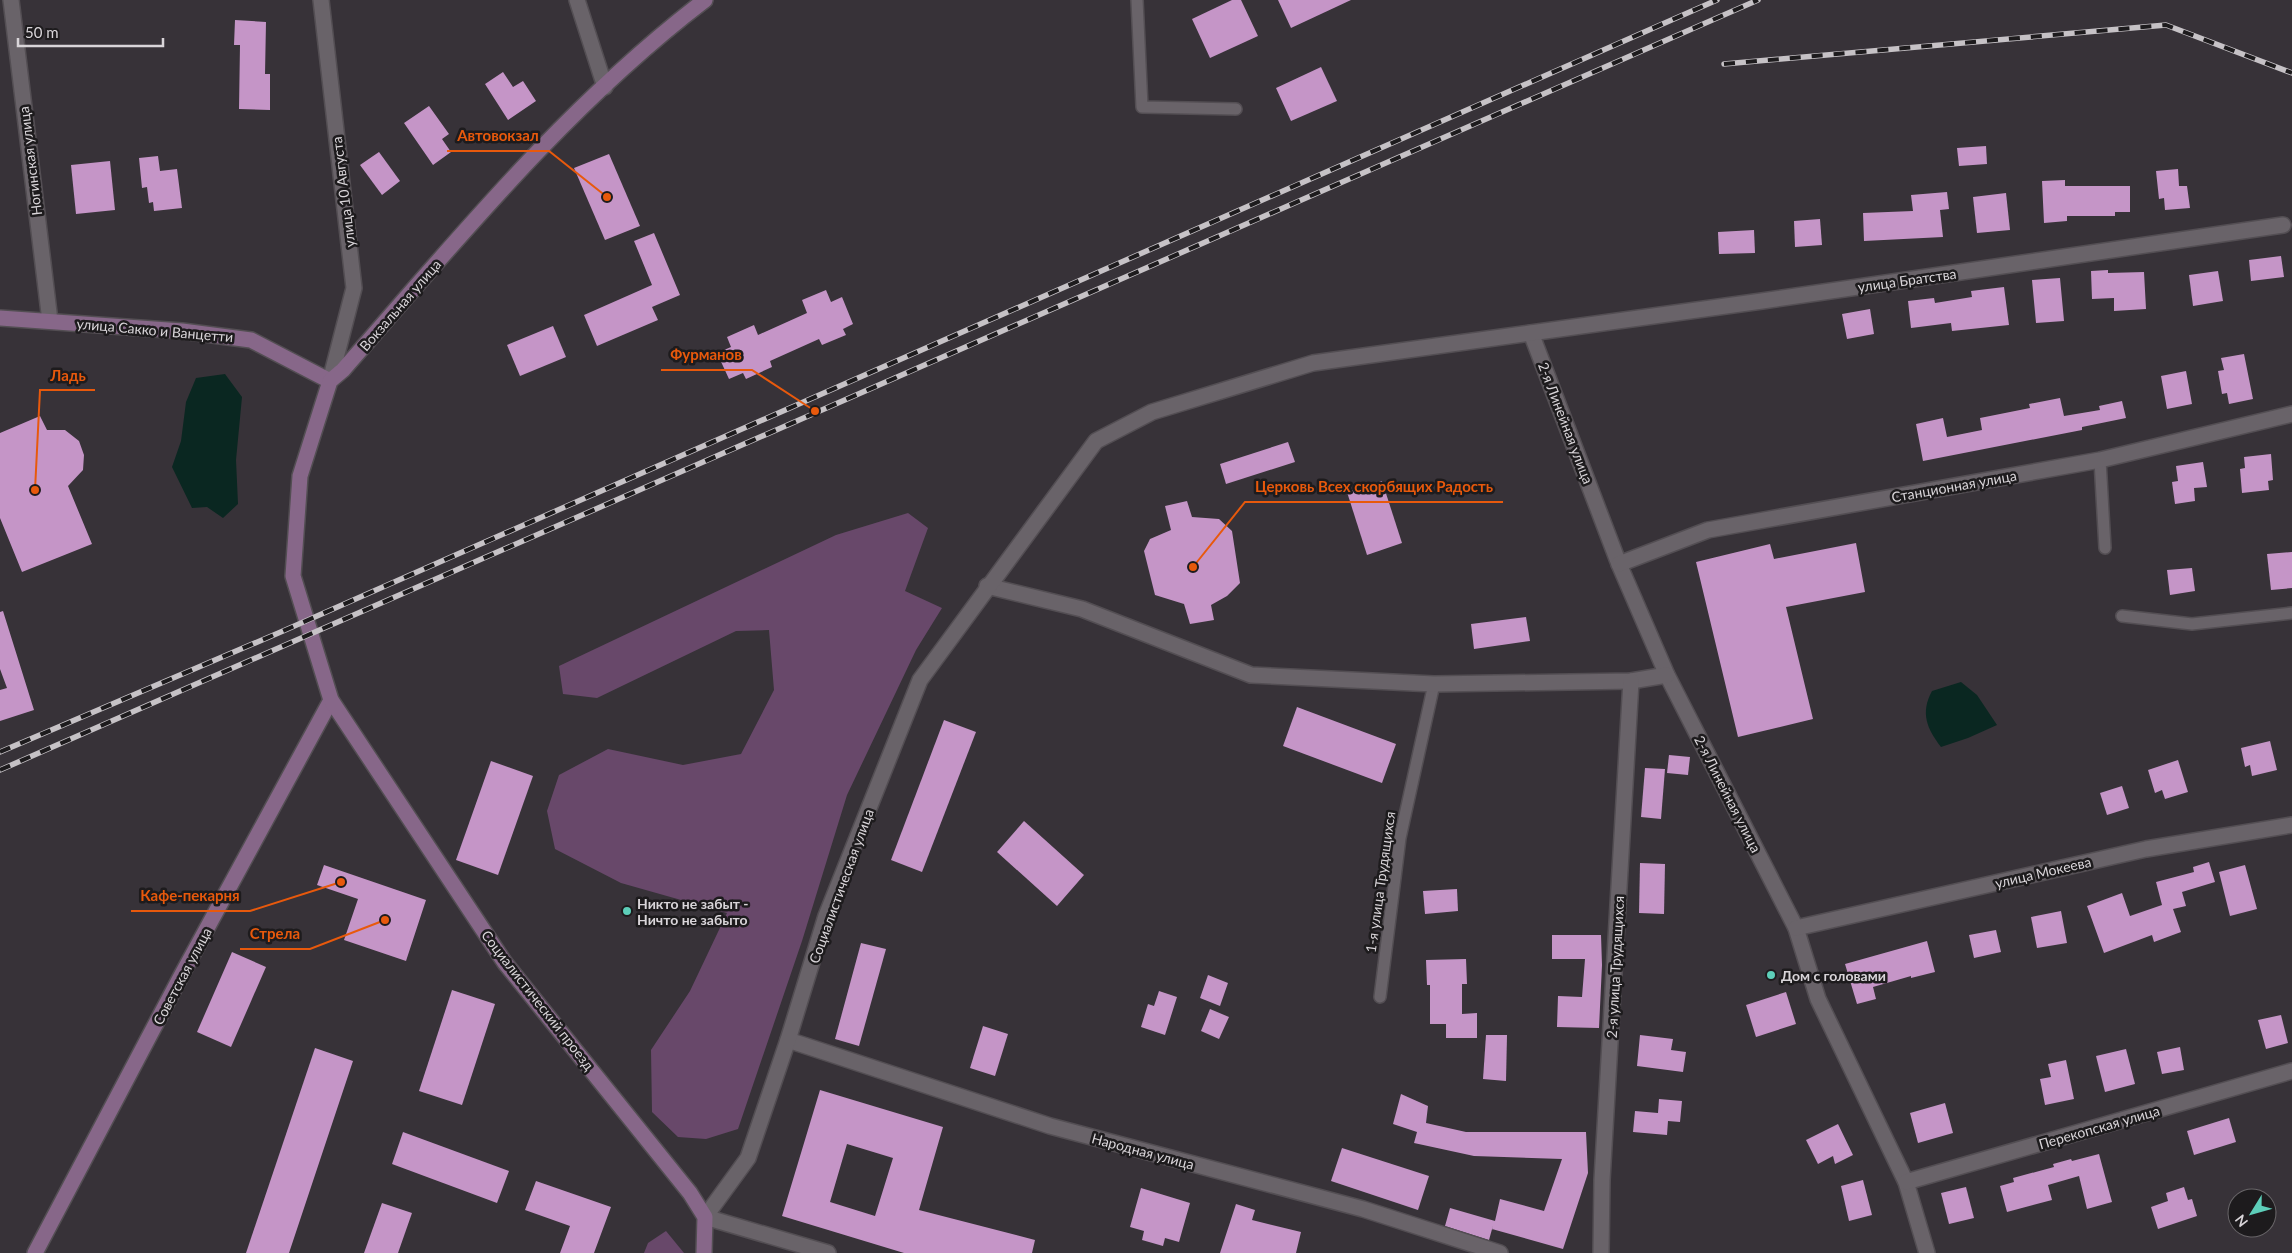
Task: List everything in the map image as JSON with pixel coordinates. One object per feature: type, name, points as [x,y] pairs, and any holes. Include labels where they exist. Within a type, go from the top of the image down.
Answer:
[{"type":"main road","name":"Вокзальная улица","points":[[331,700],[293,576],[300,476],[330,382],[343,370],[521,167],[658,36],[705,0]]},
{"type":"main road","name":"улица Сакко и Ванцетти","points":[[0,318],[182,331],[251,340],[330,382]]},
{"type":"main road","name":"Социалистический проезд","points":[[331,700],[505,963],[690,1192],[705,1217]]},
{"type":"main road","name":"Советская улица","points":[[35,1253],[331,700]]},
{"type":"main road","points":[[704,1253],[705,1217]]},
{"type":"street","name":"Ногинская улица","points":[[11,0],[50,321]]},
{"type":"street","name":"улица 10 Августа","points":[[321,0],[354,288],[330,382]]},
{"type":"street","points":[[577,0],[605,87]]},
{"type":"street","name":"улица Братства","points":[[987,586],[1096,441],[1152,412],[1312,363],[2283,225]]},
{"type":"street","name":"2-я Линейная улица","points":[[1531,333],[1619,564],[1667,675],[1796,928],[1818,999],[1906,1182],[1927,1253]]},
{"type":"street","name":"Станционная улица","points":[[1619,564],[1708,530],[2100,460],[2292,414]]},
{"type":"street","points":[[987,586],[1082,609],[1251,675],[1434,684],[1631,681],[1667,675]]},
{"type":"street","name":"Социалистическая улица","points":[[705,1217],[748,1158],[788,1040],[826,916],[920,680],[987,586]]},
{"type":"street","name":"2-я улица Трудящихся","points":[[1601,1253],[1602,1180],[1631,681]]},
{"type":"street","name":"улица Мокеева","points":[[1796,928],[2146,849],[2292,825]]},
{"type":"street","name":"Народная улица","points":[[788,1040],[1050,1126],[1363,1209],[1500,1253]]},
{"type":"street","name":"Перекопская улица","points":[[1906,1182],[2292,1071]]},
{"type":"street","points":[[705,1217],[828,1253]]},
{"type":"lane","points":[[1138,0],[1142,107],[1236,109]]},
{"type":"lane","points":[[2100,460],[2105,548]]},
{"type":"lane","points":[[2122,616],[2192,624],[2292,612]]},
{"type":"lane","name":"1-я улица Трудящихся","points":[[1380,997],[1400,838],[1434,684]]},
{"type":"shaded area","points":[[225,374],[242,397],[236,460],[238,504],[223,518],[207,507],[192,508],[172,467],[181,441],[186,402],[196,378]]},
{"type":"shaded area","points":[[908,513],[928,528],[905,591],[942,608],[916,650],[847,795],[802,941],[738,1129],[706,1139],[678,1137],[652,1112],[651,1050],[690,991],[727,913],[621,883],[555,849],[547,811],[559,775],[608,749],[683,765],[741,754],[774,690],[769,630],[736,631],[597,698],[563,694],[559,666],[836,535]]},
{"type":"shaded area","points":[[1961,682],[1977,695],[1997,725],[1941,747],[1932,734],[1927,720],[1926,706],[1928,699],[1932,691]]},
{"type":"shaded area","points":[[666,1231],[684,1253],[644,1253],[648,1243]]},
{"type":"building","points":[[1232,0],[1241,0],[1258,36],[1210,58],[1192,19]]},
{"type":"building","points":[[1278,0],[1351,0],[1291,28]]},
{"type":"building","points":[[235,20],[266,22],[265,74],[270,74],[270,110],[239,109],[240,45],[234,45]]},
{"type":"building","points":[[1321,67],[1337,101],[1291,121],[1276,88]]},
{"type":"building","points":[[503,72],[513,87],[523,81],[536,101],[508,120],[485,84]]},
{"type":"building","points":[[429,106],[449,134],[442,139],[451,152],[433,165],[404,123]]},
{"type":"building","points":[[1986,146],[1987,164],[1959,166],[1957,148]]},
{"type":"building","points":[[379,152],[400,181],[382,195],[360,165]]},
{"type":"building","points":[[609,154],[640,226],[605,240],[574,168]]},
{"type":"building","points":[[158,156],[160,171],[177,169],[182,208],[154,211],[153,202],[149,203],[147,187],[142,188],[139,158]]},
{"type":"building","points":[[110,161],[115,210],[76,214],[71,165]]},
{"type":"building","points":[[2178,169],[2179,186],[2187,186],[2190,208],[2165,210],[2164,198],[2159,199],[2156,171]]},
{"type":"building","points":[[2065,180],[2065,186],[2130,186],[2130,212],[2115,212],[2115,216],[2067,216],[2067,221],[2044,223],[2042,181]]},
{"type":"building","points":[[1947,192],[1949,209],[1940,210],[1943,237],[1864,241],[1863,213],[1913,211],[1911,195]]},
{"type":"building","points":[[2006,193],[2010,230],[1977,233],[1973,197]]},
{"type":"building","points":[[1820,219],[1822,245],[1795,247],[1794,221]]},
{"type":"building","points":[[1754,230],[1755,253],[1719,254],[1718,232]]},
{"type":"building","points":[[654,233],[680,295],[652,307],[658,320],[597,346],[584,315],[652,285],[634,241]]},
{"type":"building","points":[[2281,256],[2284,277],[2251,281],[2249,260]]},
{"type":"building","points":[[2108,270],[2108,273],[2144,272],[2146,309],[2114,311],[2114,298],[2092,299],[2091,271]]},
{"type":"building","points":[[2218,271],[2223,301],[2193,306],[2189,275]]},
{"type":"building","points":[[2060,278],[2064,321],[2036,323],[2032,280]]},
{"type":"building","points":[[2004,287],[2009,325],[1952,331],[1951,323],[1911,328],[1908,301],[1934,298],[1935,303],[1972,297],[1971,291]]},
{"type":"building","points":[[826,290],[831,302],[842,297],[853,324],[843,329],[846,335],[822,345],[819,339],[770,361],[772,367],[746,379],[743,373],[729,379],[717,353],[731,347],[727,337],[754,325],[758,335],[807,313],[802,300]]},
{"type":"building","points":[[1870,309],[1874,334],[1847,339],[1842,314]]},
{"type":"building","points":[[553,326],[566,357],[520,376],[507,345]]},
{"type":"building","points":[[2244,354],[2253,399],[2229,404],[2227,393],[2222,394],[2218,371],[2224,370],[2221,358]]},
{"type":"building","points":[[2186,371],[2192,404],[2167,409],[2161,376]]},
{"type":"building","points":[[2060,398],[2064,416],[2100,410],[2099,406],[2122,401],[2126,418],[2082,427],[2082,430],[1923,461],[1916,424],[1943,418],[1947,437],[1982,430],[1980,418],[2030,408],[2029,404]]},
{"type":"building","points":[[40,416],[47,430],[65,430],[79,441],[84,455],[83,470],[68,486],[92,544],[22,572],[0,518],[0,433]]},
{"type":"building","points":[[1288,442],[1295,462],[1226,484],[1220,464]]},
{"type":"building","points":[[2271,454],[2273,480],[2268,481],[2269,490],[2242,493],[2240,469],[2245,468],[2244,457]]},
{"type":"building","points":[[2203,462],[2207,487],[2194,488],[2195,501],[2175,504],[2172,482],[2178,481],[2176,466]]},
{"type":"building","points":[[1382,481],[1402,543],[1367,555],[1347,492]]},
{"type":"building","points":[[1187,501],[1192,517],[1219,519],[1232,531],[1240,583],[1227,596],[1211,605],[1214,620],[1190,624],[1184,604],[1155,595],[1144,551],[1150,539],[1171,530],[1165,506]]},
{"type":"building","points":[[1856,543],[1865,592],[1786,607],[1813,719],[1738,737],[1696,562],[1770,544],[1774,559]]},
{"type":"building","points":[[2292,552],[2292,588],[2271,590],[2267,554]]},
{"type":"building","points":[[2192,568],[2195,591],[2170,595],[2167,570]]},
{"type":"building","points":[[3,611],[34,710],[0,721],[0,690],[7,688],[0,669],[0,612]]},
{"type":"building","points":[[1526,617],[1530,641],[1474,649],[1471,624]]},
{"type":"building","points":[[1297,707],[1396,744],[1382,783],[1283,746]]},
{"type":"building","points":[[944,720],[976,732],[922,872],[891,860]]},
{"type":"building","points":[[2270,741],[2277,770],[2252,776],[2250,765],[2245,767],[2241,748]]},
{"type":"building","points":[[1669,755],[1690,757],[1688,775],[1667,773]]},
{"type":"building","points":[[2178,760],[2188,792],[2165,799],[2162,790],[2155,793],[2148,770]]},
{"type":"building","points":[[491,761],[533,776],[498,875],[456,860]]},
{"type":"building","points":[[1645,768],[1665,769],[1661,819],[1641,817]]},
{"type":"building","points":[[2122,786],[2129,808],[2107,815],[2100,793]]},
{"type":"building","points":[[1024,821],[1084,875],[1057,906],[997,852]]},
{"type":"building","points":[[2209,862],[2215,882],[2182,892],[2186,906],[2173,909],[2181,932],[2154,942],[2152,935],[2104,953],[2087,906],[2122,893],[2130,916],[2162,905],[2156,882],[2194,872],[2193,867]]},
{"type":"building","points":[[1640,863],[1665,864],[1664,914],[1639,913]]},
{"type":"building","points":[[324,865],[426,900],[406,961],[344,940],[358,899],[317,885]]},
{"type":"building","points":[[2245,865],[2257,909],[2230,916],[2219,872]]},
{"type":"building","points":[[1457,889],[1458,911],[1425,914],[1423,891]]},
{"type":"building","points":[[2061,911],[2067,943],[2037,948],[2031,917]]},
{"type":"building","points":[[1996,930],[2001,952],[1974,958],[1969,935]]},
{"type":"building","points":[[1552,935],[1601,935],[1602,965],[1599,1028],[1557,1027],[1558,996],[1582,997],[1585,959],[1552,959]]},
{"type":"building","points":[[1927,941],[1935,972],[1911,978],[1911,976],[1873,987],[1876,999],[1857,1004],[1845,964]]},
{"type":"building","points":[[861,943],[886,949],[859,1046],[835,1039]]},
{"type":"building","points":[[232,952],[266,967],[231,1047],[197,1032]]},
{"type":"building","points":[[1466,959],[1467,984],[1462,984],[1462,1014],[1477,1013],[1477,1038],[1446,1038],[1446,1024],[1430,1024],[1430,985],[1427,985],[1426,960]]},
{"type":"building","points":[[1208,975],[1228,983],[1220,1006],[1200,998]]},
{"type":"building","points":[[452,990],[495,1004],[462,1105],[419,1091]]},
{"type":"building","points":[[1159,991],[1177,997],[1165,1035],[1141,1027],[1148,1004],[1154,1006]]},
{"type":"building","points":[[1786,992],[1796,1024],[1756,1037],[1746,1005]]},
{"type":"building","points":[[1210,1009],[1229,1017],[1219,1039],[1201,1031]]},
{"type":"building","points":[[2281,1015],[2288,1043],[2266,1049],[2258,1020]]},
{"type":"building","points":[[983,1026],[1008,1034],[995,1076],[970,1068]]},
{"type":"building","points":[[1486,1035],[1507,1035],[1506,1081],[1483,1079]]},
{"type":"building","points":[[1640,1035],[1673,1039],[1671,1050],[1686,1052],[1683,1072],[1637,1066]]},
{"type":"building","points":[[2180,1047],[2184,1070],[2162,1074],[2157,1052]]},
{"type":"building","points":[[315,1048],[353,1061],[289,1253],[246,1253]]},
{"type":"building","points":[[2126,1049],[2135,1084],[2105,1092],[2096,1056]]},
{"type":"building","points":[[2066,1060],[2074,1099],[2045,1105],[2040,1079],[2051,1077],[2048,1064]]},
{"type":"building","points":[[820,1090],[943,1127],[919,1210],[1035,1240],[1032,1253],[904,1253],[782,1216]],"holes":[[[847,1144],[893,1158],[875,1216],[830,1202]]]},
{"type":"building","points":[[1401,1094],[1428,1106],[1426,1123],[1466,1132],[1586,1132],[1588,1173],[1563,1249],[1492,1229],[1489,1240],[1445,1226],[1450,1208],[1495,1221],[1500,1199],[1544,1211],[1562,1159],[1474,1156],[1414,1143],[1417,1132],[1393,1124]]},
{"type":"building","points":[[1659,1099],[1682,1101],[1680,1122],[1668,1121],[1667,1135],[1633,1132],[1635,1111],[1658,1113]]},
{"type":"building","points":[[1945,1103],[1953,1133],[1918,1143],[1910,1113]]},
{"type":"building","points":[[2229,1118],[2236,1142],[2194,1155],[2187,1131]]},
{"type":"building","points":[[1838,1124],[1853,1155],[1835,1164],[1833,1156],[1818,1164],[1806,1140]]},
{"type":"building","points":[[403,1132],[509,1171],[497,1203],[392,1164]]},
{"type":"building","points":[[1342,1148],[1429,1176],[1418,1210],[1331,1181]]},
{"type":"building","points":[[2099,1154],[2112,1202],[2087,1209],[2079,1176],[2048,1185],[2052,1200],[2007,1212],[2000,1186],[2014,1182],[2013,1178],[2054,1167],[2053,1164]]},
{"type":"building","points":[[1863,1180],[1872,1215],[1849,1221],[1841,1186]]},
{"type":"building","points":[[536,1181],[611,1207],[594,1253],[560,1253],[570,1226],[525,1210]]},
{"type":"building","points":[[1966,1187],[1974,1218],[1949,1224],[1941,1193]]},
{"type":"building","points":[[2184,1187],[2188,1200],[2192,1199],[2197,1216],[2158,1229],[2151,1207],[2168,1201],[2166,1193]]},
{"type":"building","points":[[1141,1188],[1190,1203],[1179,1242],[1165,1238],[1163,1246],[1142,1240],[1144,1231],[1130,1227]]},
{"type":"building","points":[[382,1203],[412,1213],[398,1253],[364,1253]]},
{"type":"building","points":[[1236,1204],[1255,1210],[1252,1220],[1301,1232],[1296,1253],[1220,1253]]},
{"type":"railway","points":[[0,752],[283,631],[1717,0]]},
{"type":"railway","points":[[0,770],[1758,0]]},
{"type":"railway","points":[[1724,64],[2166,25],[2292,73]]},
{"type":"place","name":"Автовокзал","points":[[607,197]]},
{"type":"place","name":"Фурманов","points":[[815,411]]},
{"type":"place","name":"Ладь","points":[[35,490]]},
{"type":"place","name":"Церковь Всех скорбящих Радость","points":[[1193,567]]},
{"type":"place","name":"Кафе-пекарня","points":[[341,882]]},
{"type":"place","name":"Никто не забыт - Ничто не забыто","points":[[627,911]]},
{"type":"place","name":"Стрела","points":[[385,920]]},
{"type":"place","name":"Дом с головами","points":[[1771,975]]}]
